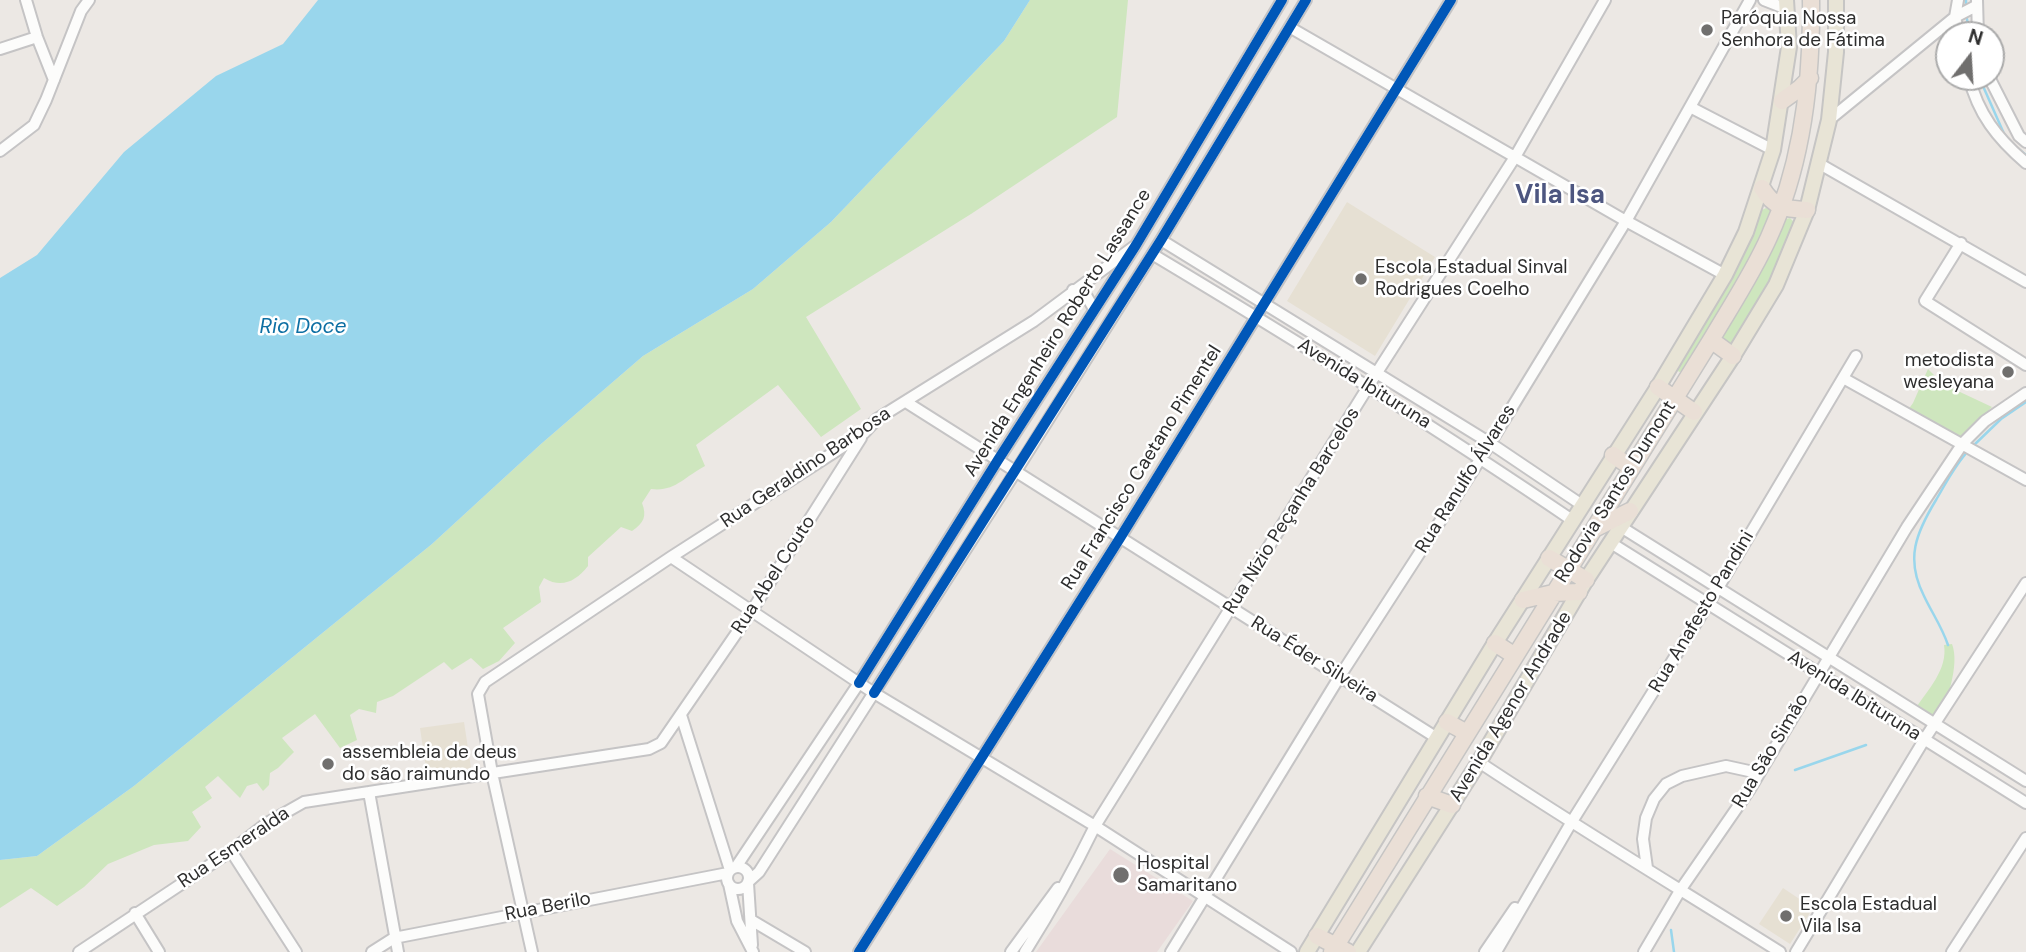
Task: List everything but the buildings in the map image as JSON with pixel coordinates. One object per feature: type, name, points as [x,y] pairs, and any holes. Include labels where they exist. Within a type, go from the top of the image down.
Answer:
[{"type":"highway","name":"Rodovia Santos Dumont","points":[[1339,950],[1427,796],[1711,340],[1770,235],[1793,166],[1810,78],[1811,0]]},
{"type":"highway","points":[[1782,101],[1810,78]]},
{"type":"highway","points":[[1762,188],[1768,199],[1780,208],[1807,210]]},
{"type":"highway","points":[[1711,340],[1733,356]]},
{"type":"highway","points":[[1658,387],[1695,412]]},
{"type":"highway","points":[[1613,455],[1632,468]]},
{"type":"highway","points":[[1594,529],[1630,511]]},
{"type":"highway","points":[[1523,600],[1582,586],[1568,570],[1549,558]]},
{"type":"highway","points":[[1495,643],[1515,656]]},
{"type":"highway","points":[[1447,722],[1467,733]]},
{"type":"highway","points":[[1427,796],[1452,805]]},
{"type":"highway","points":[[1317,936],[1339,950]]},
{"type":"main road","name":"Avenida Agenor Andrade","points":[[1358,952],[1479,762],[1582,586],[1733,356],[1776,285],[1807,210],[1829,120],[1836,52],[1836,0]]},
{"type":"main road","points":[[1307,952],[1495,643],[1658,387],[1725,275],[1746,232],[1773,150],[1789,47],[1786,4]]},
{"type":"street","points":[[26,0],[54,80]]},
{"type":"street","points":[[0,151],[34,125],[81,11],[89,0]]},
{"type":"street","name":"Avenida Engenheiro Roberto Lassance","points":[[731,874],[859,683],[1136,245],[1282,0]]},
{"type":"street","name":"Avenida Engenheiro Roberto Lassance","points":[[748,882],[759,872],[1016,471],[1161,240],[1306,0]]},
{"type":"street","name":"Rua Francisco Caetano Pimentel","points":[[859,952],[1120,538],[1451,0]]},
{"type":"street","name":"Rua Nízio Peçanha Barcelos","points":[[1026,952],[1059,898],[1095,826],[1376,373],[1516,158],[1605,0]]},
{"type":"street","name":"Rua Ranulfo Álvares","points":[[1171,952],[1340,676],[1481,458],[1626,221],[1750,0]]},
{"type":"street","points":[[1764,0],[1786,4]]},
{"type":"street","points":[[1956,21],[1958,0]]},
{"type":"street","points":[[1829,120],[1955,17],[1976,3]]},
{"type":"street","points":[[1976,3],[1977,21]]},
{"type":"street","points":[[1291,28],[1725,275]]},
{"type":"street","points":[[0,49],[37,37]]},
{"type":"street","points":[[1972,91],[1987,122],[2004,144],[2026,163]]},
{"type":"street","points":[[1996,91],[2019,136],[2026,142]]},
{"type":"street","points":[[1690,107],[1773,150]]},
{"type":"street","points":[[1195,147],[1210,156]]},
{"type":"street","points":[[1818,163],[2026,282]]},
{"type":"street","name":"Avenida Ibituruna","points":[[1161,240],[1490,443],[1582,505]]},
{"type":"street","points":[[1961,243],[1925,301],[2026,365]]},
{"type":"street","name":"Rua Geraldino Barbosa","points":[[492,773],[478,694],[485,682],[671,557],[864,433],[877,419],[1034,321],[1136,245]]},
{"type":"street","name":"Avenida Ibituruna","points":[[1152,254],[1481,458],[1572,520]]},
{"type":"street","points":[[1073,290],[1087,297],[1094,310]]},
{"type":"street","name":"Rua Anafesto Pandini","points":[[1496,952],[1571,823],[1718,589],[1856,356]]},
{"type":"street","points":[[1843,377],[2026,480]]},
{"type":"street","name":"Rua São Simão","points":[[1644,952],[1830,657],[1907,527],[1963,443],[1985,421],[2026,393]]},
{"type":"street","name":"Rua Éder Silveira","points":[[906,402],[1437,738]]},
{"type":"street","name":"Rua Abel Couto","points":[[681,715],[751,612],[864,433]]},
{"type":"street","name":"Avenida Ibituruna","points":[[1621,527],[2026,781]]},
{"type":"street","name":"Avenida Ibituruna","points":[[1611,543],[2026,803]]},
{"type":"street","points":[[671,557],[874,693],[1095,826],[1291,952]]},
{"type":"street","points":[[1796,952],[1924,740],[2026,583]]},
{"type":"street","points":[[681,715],[731,874],[737,920],[753,950]]},
{"type":"street","name":"Rua Esmeralda","points":[[79,952],[231,851],[267,823],[304,802],[649,749],[662,743],[681,715]]},
{"type":"street","points":[[1479,762],[1571,823],[1780,952]]},
{"type":"street","points":[[1647,868],[1643,839],[1646,818],[1654,799],[1665,784],[1682,776],[1726,766],[1758,773]]},
{"type":"street","points":[[492,773],[532,952]]},
{"type":"street","points":[[793,782],[810,792]]},
{"type":"street","points":[[369,792],[398,952]]},
{"type":"street","points":[[1952,952],[2026,838]]},
{"type":"street","points":[[231,851],[296,952]]},
{"type":"street","name":"Rua Anafesto Pandini","points":[[1485,952],[1546,867]]},
{"type":"street","points":[[731,874],[746,870],[749,876],[753,950]]},
{"type":"street","name":"Rua Berilo","points":[[372,952],[394,938],[523,912],[731,874],[739,889],[748,882]]},
{"type":"street","name":"Rua Nízio Peçanha Barcelos","points":[[1011,952],[1067,878]]},
{"type":"street","points":[[135,914],[159,952]]},
{"type":"street","points":[[751,920],[805,952]]},
{"type":"shaded area","name":"Escola Estadual Sinval Rodrigues Coelho","points":[[1347,202],[1435,257],[1375,356],[1287,301]]},
{"type":"shaded area","points":[[464,722],[471,768],[427,775],[420,728]]},
{"type":"shaded area","name":"Hospital Samaritano","points":[[1110,849],[1193,901],[1157,952],[1036,952]]},
{"type":"shaded area","name":"Escola Estadual Vila Isa","points":[[1783,888],[1813,908],[1790,944],[1759,924]]},
{"type":"green space","points":[[1030,0],[1128,0],[1117,117],[971,214],[806,317],[861,409],[821,437],[778,385],[696,445],[705,466],[673,486],[651,489],[642,503],[644,515],[639,525],[632,531],[621,527],[588,557],[588,566],[579,576],[563,583],[544,578],[539,587],[541,602],[503,628],[515,643],[499,661],[483,669],[471,658],[452,670],[444,662],[393,696],[377,702],[376,713],[359,709],[350,715],[357,740],[340,748],[315,714],[282,738],[294,752],[270,773],[269,785],[263,791],[257,783],[247,786],[240,798],[218,776],[205,787],[212,798],[192,812],[201,827],[188,841],[154,845],[108,864],[84,887],[57,906],[31,888],[0,908],[0,860],[37,856],[134,786],[432,544],[541,444],[643,356],[753,289],[831,222],[1004,41]]},
{"type":"green space","points":[[1772,209],[1773,213],[1756,252],[1685,370],[1679,372],[1676,368],[1733,269],[1762,210]]},
{"type":"green space","points":[[1790,218],[1796,224],[1794,231],[1768,282],[1734,341],[1729,344],[1723,341],[1722,338],[1762,269],[1786,219]]},
{"type":"green space","points":[[1928,369],[1943,384],[1992,407],[1961,439],[1908,410]]},
{"type":"green space","points":[[1952,644],[1954,662],[1951,684],[1935,722],[1915,709],[1940,671],[1944,645]]},
{"type":"water","name":"Rio Doce","points":[[318,0],[1030,0],[1004,41],[831,222],[753,289],[643,356],[541,444],[432,544],[134,786],[37,856],[0,860],[0,278],[37,255],[124,152],[216,76],[283,44]]},
{"type":"waterway","points":[[1966,0],[1966,8]]},
{"type":"waterway","points":[[1966,14],[1967,21]]},
{"type":"waterway","points":[[1985,91],[2005,136]]},
{"type":"waterway","points":[[2015,146],[2026,155]]},
{"type":"waterway","points":[[1973,446],[2001,419],[2026,402]]},
{"type":"waterway","points":[[1948,645],[1918,583],[1915,546],[1929,512],[1969,450]]},
{"type":"waterway","points":[[1795,770],[1866,745]]},
{"type":"waterway","points":[[1671,930],[1674,952]]},
{"type":"cycle path","points":[[859,683],[1136,245],[1282,0]]},
{"type":"cycle path","points":[[874,693],[1161,240],[1306,0]]},
{"type":"cycle path","points":[[859,952],[1120,538],[1451,0]]},
{"type":"place","name":"Paróquia Nossa Senhora de Fátima","points":[[1707,30]]},
{"type":"place","name":"Escola Estadual Sinval Rodrigues Coelho","points":[[1361,279]]},
{"type":"place","name":"metodista wesleyana","points":[[2008,372]]},
{"type":"place","name":"assembleia de deus do são raimundo","points":[[328,764]]},
{"type":"place","name":"Hospital Samaritano","points":[[1121,875]]},
{"type":"place","name":"Escola Estadual Vila Isa","points":[[1786,916]]},
{"type":"district","name":"Vila Isa","points":[[1560,196]]}]
